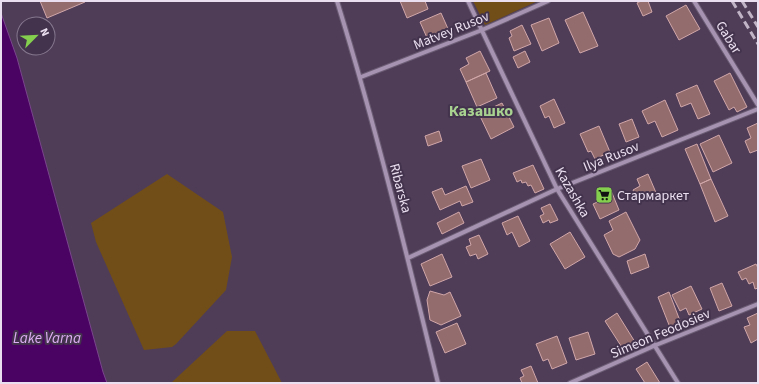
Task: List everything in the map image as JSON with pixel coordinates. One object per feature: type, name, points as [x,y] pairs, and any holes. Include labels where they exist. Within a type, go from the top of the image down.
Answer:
[{"type":"street","name":"Ribarska","points":[[337,1],[361,78],[408,258],[438,383]]},
{"type":"street","name":"Kazashka","points":[[468,1],[557,189],[656,345],[678,383]]},
{"type":"street","name":"Matvey Rusov","points":[[361,78],[482,30],[548,1]]},
{"type":"street","name":"Gabar","points":[[694,1],[758,105]]},
{"type":"street","name":"Ilya Rusov","points":[[408,258],[557,189],[758,109]]},
{"type":"street","name":"Simeon Feodosiev","points":[[570,383],[656,345],[758,304]]},
{"type":"shaded area","points":[[473,1],[538,1],[485,25]]},
{"type":"shaded area","points":[[167,174],[223,212],[232,257],[226,290],[176,344],[172,347],[144,350],[96,242],[91,223]]},
{"type":"shaded area","points":[[227,331],[255,331],[282,383],[171,383]]},
{"type":"water","name":"Lake Varna","points":[[1,13],[17,58],[107,383],[1,383]]},
{"type":"building","points":[[40,1],[85,1],[52,16],[46,16]]},
{"type":"building","points":[[400,1],[425,1],[428,9],[407,18]]},
{"type":"building","points":[[641,1],[648,1],[652,12],[643,16],[637,3]]},
{"type":"building","points":[[686,5],[700,29],[679,40],[666,16]]},
{"type":"building","points":[[583,12],[598,46],[580,53],[565,20]]},
{"type":"building","points":[[441,13],[449,31],[428,40],[420,22]]},
{"type":"building","points":[[549,18],[559,43],[542,51],[531,25]]},
{"type":"building","points":[[522,25],[531,44],[514,51],[509,38],[512,36],[510,31]]},
{"type":"building","points":[[480,51],[490,71],[466,82],[460,69],[469,64],[466,58]]},
{"type":"building","points":[[525,51],[530,62],[518,68],[513,57]]},
{"type":"building","points":[[486,73],[497,98],[477,107],[466,82]]},
{"type":"building","points":[[730,73],[747,107],[737,112],[734,107],[729,110],[714,81]]},
{"type":"building","points":[[697,85],[710,114],[698,119],[691,103],[681,107],[676,94]]},
{"type":"building","points":[[554,99],[565,123],[554,128],[549,116],[545,118],[540,106]]},
{"type":"building","points":[[665,100],[678,130],[662,137],[655,121],[648,124],[642,111]]},
{"type":"building","points":[[502,103],[514,127],[491,139],[479,114]]},
{"type":"building","points":[[632,119],[639,137],[626,142],[619,124]]},
{"type":"building","points":[[758,123],[758,150],[750,153],[745,141],[751,138],[747,128]]},
{"type":"building","points":[[599,126],[610,152],[595,159],[591,151],[588,152],[580,134]]},
{"type":"building","points":[[439,131],[442,141],[428,146],[425,136]]},
{"type":"building","points":[[719,135],[732,163],[713,172],[700,144]]},
{"type":"building","points":[[697,144],[711,179],[700,184],[685,149]]},
{"type":"building","points":[[481,159],[490,180],[471,188],[462,166]]},
{"type":"building","points":[[533,165],[544,189],[535,193],[531,185],[528,186],[526,182],[522,183],[521,180],[517,182],[513,173]]},
{"type":"building","points":[[648,174],[657,195],[638,202],[633,190],[640,186],[637,179]]},
{"type":"building","points":[[711,179],[728,216],[715,222],[700,184]]},
{"type":"building","points":[[466,186],[473,202],[462,206],[460,201],[440,210],[432,192],[442,188],[445,195]]},
{"type":"building","points":[[610,188],[619,210],[600,219],[593,204],[602,200],[599,193]]},
{"type":"building","points":[[550,204],[558,220],[550,223],[549,220],[543,223],[540,216],[544,214],[541,208]]},
{"type":"building","points":[[459,212],[464,223],[442,234],[437,223]]},
{"type":"building","points":[[626,212],[640,240],[635,249],[619,257],[613,254],[604,235],[613,230],[609,221]]},
{"type":"building","points":[[518,216],[530,241],[519,247],[512,232],[507,235],[502,223]]},
{"type":"building","points":[[570,232],[585,257],[565,269],[550,244]]},
{"type":"building","points":[[479,235],[488,254],[478,259],[476,254],[470,256],[466,247],[471,245],[469,239]]},
{"type":"building","points":[[442,254],[452,277],[430,286],[421,264]]},
{"type":"building","points":[[645,254],[649,267],[631,274],[627,261]]},
{"type":"building","points":[[756,264],[758,268],[758,288],[755,289],[753,282],[749,284],[746,278],[742,280],[738,272]]},
{"type":"building","points":[[722,283],[732,306],[719,311],[710,288]]},
{"type":"building","points":[[691,286],[702,309],[689,315],[686,308],[680,311],[672,295]]},
{"type":"building","points":[[430,291],[444,295],[450,292],[461,316],[441,325],[430,320],[427,300]]},
{"type":"building","points":[[669,292],[682,326],[671,330],[658,297]]},
{"type":"building","points":[[617,313],[635,342],[623,349],[605,321]]},
{"type":"building","points":[[758,313],[758,339],[751,343],[744,327],[750,325],[747,318]]},
{"type":"building","points":[[457,323],[466,344],[445,353],[436,332]]},
{"type":"building","points":[[588,332],[595,354],[576,360],[569,338]]},
{"type":"building","points":[[557,336],[567,363],[552,369],[548,359],[543,361],[536,344]]},
{"type":"building","points":[[647,362],[660,383],[645,383],[636,369]]},
{"type":"building","points":[[531,366],[538,383],[522,383],[520,378],[524,376],[521,370]]},
{"type":"railway","points":[[732,1],[758,44]]},
{"type":"railway","points":[[742,1],[758,27]]},
{"type":"place","name":"Стармаркет","points":[[604,195]]},
{"type":"district","name":"Казашко","points":[[481,110]]}]
